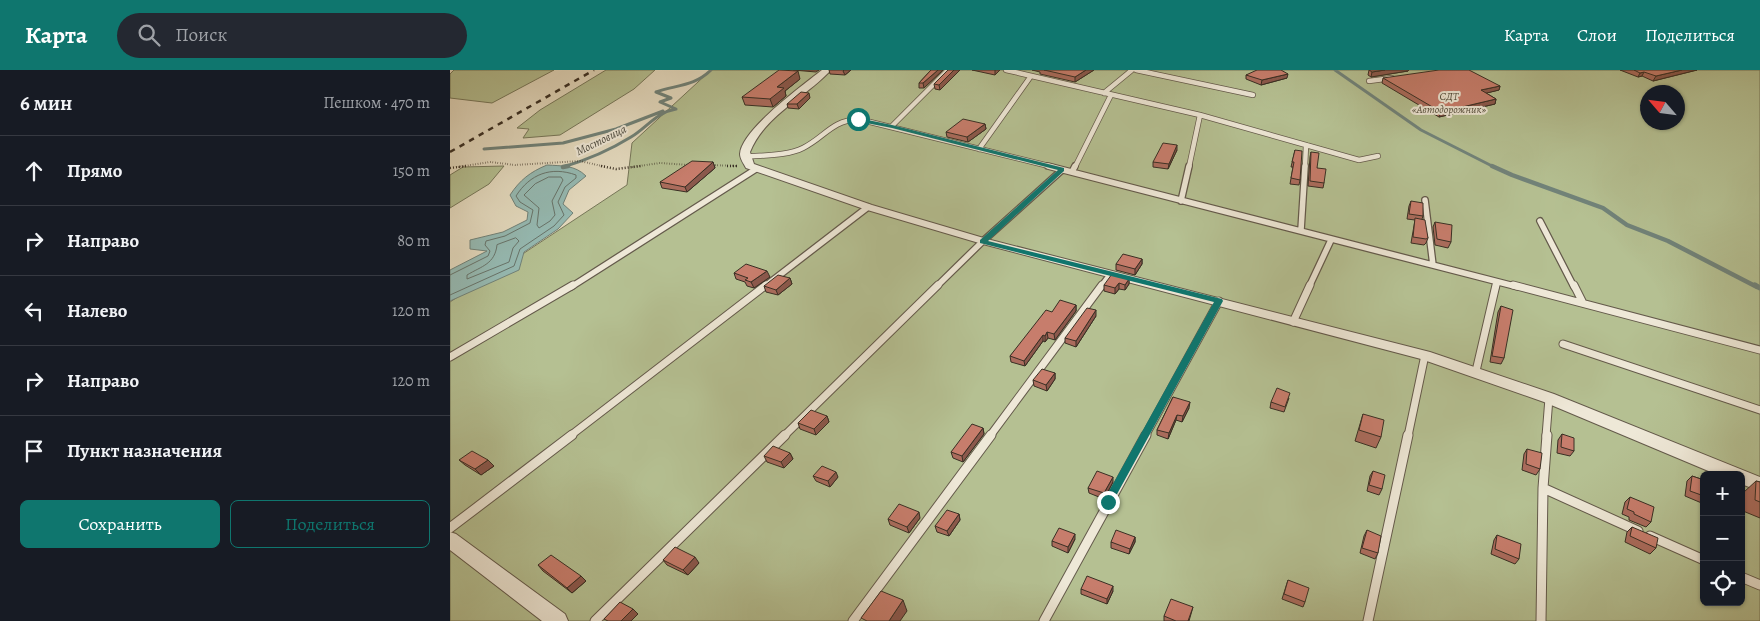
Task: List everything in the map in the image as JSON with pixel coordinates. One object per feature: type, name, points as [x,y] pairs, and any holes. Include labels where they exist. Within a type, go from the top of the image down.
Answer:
[{"type":"street","points":[[827,70],[790,99],[750,139],[745,157],[753,168],[868,207],[983,241],[1425,355],[1476,371],[1549,398],[1726,471]]},
{"type":"street","points":[[1745,478],[1760,484]]},
{"type":"street","points":[[450,540],[558,621]]},
{"type":"lane","points":[[892,126],[948,70]]},
{"type":"lane","points":[[1006,70],[1200,114],[1359,160],[1378,156]]},
{"type":"lane","points":[[1104,93],[1134,70],[1253,95]]},
{"type":"lane","points":[[979,149],[1031,76]]},
{"type":"lane","points":[[1369,81],[1396,77]]},
{"type":"lane","points":[[1072,172],[1112,95]]},
{"type":"lane","points":[[1181,201],[1200,114]]},
{"type":"lane","points":[[745,157],[789,152],[803,148],[834,125],[846,120],[858,119],[1301,230],[1331,240],[1583,303],[1760,350]]},
{"type":"lane","points":[[1301,230],[1306,145]]},
{"type":"lane","points":[[450,357],[569,288],[753,168]]},
{"type":"lane","points":[[595,621],[983,241],[1062,170]]},
{"type":"lane","points":[[1425,200],[1433,265]]},
{"type":"lane","points":[[450,528],[868,207]]},
{"type":"lane","points":[[1540,221],[1583,303]]},
{"type":"lane","points":[[1293,322],[1331,240]]},
{"type":"lane","points":[[853,621],[1110,275]]},
{"type":"lane","points":[[1476,371],[1497,282]]},
{"type":"lane","points":[[1044,621],[1219,301]]},
{"type":"lane","points":[[1563,344],[1760,410]]},
{"type":"lane","points":[[1368,621],[1425,355]]},
{"type":"lane","points":[[1541,621],[1543,488],[1549,398]]},
{"type":"lane","points":[[1543,488],[1700,558]]},
{"type":"lane","points":[[1745,579],[1760,585]]},
{"type":"path","points":[[450,168],[490,162],[515,165],[580,160],[616,169],[660,164],[697,165]]},
{"type":"path","points":[[706,165],[753,168]]},
{"type":"green space","points":[[454,70],[554,70],[492,103],[450,98],[450,74]]},
{"type":"green space","points":[[606,70],[655,70],[634,89],[560,135],[523,138],[529,129],[517,128],[540,110]]},
{"type":"green space","name":"СДТ «Автодорожник»","points":[[711,70],[1760,70],[1760,621],[450,621],[450,302],[627,185],[632,143]]},
{"type":"green space","points":[[504,166],[489,184],[450,208],[450,175],[463,167]]},
{"type":"water","points":[[547,165],[573,168],[586,176],[569,190],[563,204],[573,213],[558,229],[524,252],[519,270],[450,301],[450,270],[487,251],[470,249],[470,240],[503,232],[527,220],[528,212],[516,206],[510,195],[526,177]]},
{"type":"building","points":[[779,70],[798,71],[777,87],[784,88],[770,99],[742,97]]},
{"type":"building","points":[[931,70],[938,70],[923,83],[919,83]]},
{"type":"building","points":[[948,70],[954,70],[939,85],[934,84]]},
{"type":"building","points":[[1044,70],[1086,70],[1075,77]]},
{"type":"building","points":[[1257,70],[1281,70],[1288,74],[1262,80],[1246,75]]},
{"type":"building","points":[[1369,70],[1385,70],[1372,72]]},
{"type":"building","points":[[1439,70],[1469,70],[1500,86],[1481,90],[1496,99],[1441,112],[1383,78]]},
{"type":"building","points":[[1634,70],[1682,70],[1656,76]]},
{"type":"building","points":[[801,92],[809,93],[797,104],[787,104]]},
{"type":"building","points":[[963,119],[985,124],[967,137],[946,132]]},
{"type":"building","points":[[1163,143],[1177,145],[1169,164],[1153,162]]},
{"type":"building","points":[[1295,150],[1302,151],[1300,180],[1291,178]]},
{"type":"building","points":[[1311,152],[1319,153],[1317,168],[1326,169],[1324,183],[1310,181]]},
{"type":"building","points":[[692,161],[713,162],[685,187],[660,182]]},
{"type":"building","points":[[1411,201],[1423,203],[1423,216],[1409,214]]},
{"type":"building","points":[[1415,218],[1425,220],[1428,238],[1413,237]]},
{"type":"building","points":[[1435,222],[1452,225],[1451,242],[1437,239]]},
{"type":"building","points":[[1123,254],[1142,259],[1135,269],[1116,264]]},
{"type":"building","points":[[746,264],[767,271],[751,282],[745,280],[748,278],[734,273]]},
{"type":"building","points":[[1112,274],[1129,279],[1125,285],[1119,283],[1115,288],[1104,285]]},
{"type":"building","points":[[778,275],[790,278],[776,290],[764,286]]},
{"type":"building","points":[[1060,300],[1076,305],[1054,334],[1047,332],[1045,336],[1043,335],[1024,361],[1010,356],[1046,310],[1052,312]]},
{"type":"building","points":[[1501,306],[1513,310],[1504,358],[1492,356]]},
{"type":"building","points":[[1087,308],[1096,310],[1076,341],[1065,338]]},
{"type":"building","points":[[1042,369],[1055,373],[1046,385],[1033,380]]},
{"type":"building","points":[[1277,388],[1290,393],[1285,407],[1271,402]]},
{"type":"building","points":[[1173,397],[1190,402],[1183,416],[1177,415],[1169,433],[1157,430]]},
{"type":"building","points":[[811,410],[827,416],[814,429],[798,423]]},
{"type":"building","points":[[1363,414],[1384,420],[1381,437],[1359,430]]},
{"type":"building","points":[[972,424],[983,428],[962,456],[951,452]]},
{"type":"building","points":[[1562,434],[1574,438],[1574,451],[1561,447]]},
{"type":"building","points":[[773,446],[790,453],[781,462],[764,456]]},
{"type":"building","points":[[1527,449],[1542,453],[1540,469],[1526,464]]},
{"type":"building","points":[[472,451],[488,460],[475,469],[459,460]]},
{"type":"building","points":[[822,466],[836,472],[828,481],[813,476]]},
{"type":"building","points":[[1097,471],[1113,477],[1104,493],[1088,488]]},
{"type":"building","points":[[1373,471],[1385,475],[1382,489],[1369,485]]},
{"type":"building","points":[[1692,476],[1700,479],[1700,495],[1690,491]]},
{"type":"building","points":[[1756,481],[1760,482],[1760,502],[1755,500]]},
{"type":"building","points":[[1630,497],[1654,507],[1651,522],[1627,509]]},
{"type":"building","points":[[899,504],[919,512],[907,527],[888,519]]},
{"type":"building","points":[[947,510],[959,514],[947,531],[935,526]]},
{"type":"building","points":[[1632,527],[1658,538],[1656,548],[1630,536]]},
{"type":"building","points":[[1059,528],[1075,534],[1068,547],[1052,541]]},
{"type":"building","points":[[1116,530],[1135,537],[1130,549],[1111,542]]},
{"type":"building","points":[[1367,530],[1381,536],[1378,553],[1362,548]]},
{"type":"building","points":[[1497,535],[1521,544],[1519,559],[1495,549]]},
{"type":"building","points":[[675,547],[695,557],[683,570],[663,560]]},
{"type":"building","points":[[551,555],[581,576],[567,588],[538,565]]},
{"type":"building","points":[[1087,576],[1113,586],[1107,599],[1081,589]]},
{"type":"building","points":[[1288,580],[1309,588],[1305,602],[1284,594]]},
{"type":"building","points":[[881,591],[903,600],[889,621],[867,621],[861,618]]},
{"type":"building","points":[[1171,599],[1193,607],[1188,621],[1176,621],[1164,616]]},
{"type":"building","points":[[620,602],[633,609],[621,621],[608,621],[604,619]]},
{"type":"waterway","name":"Мостовица","points":[[568,166],[563,167],[590,158],[615,146],[663,113],[676,109],[660,102],[671,98],[656,92],[692,82],[711,70]]},
{"type":"waterway","points":[[1335,70],[1421,130],[1492,166]]},
{"type":"waterway","points":[[484,149],[563,143],[616,129],[663,111]]},
{"type":"waterway","points":[[1492,166],[1603,208],[1627,225],[1668,241],[1757,287]]},
{"type":"waterway","points":[[1755,285],[1760,288]]},
{"type":"railway","points":[[450,152],[594,70]]},
{"type":"route","points":[[858,119],[1062,170],[983,241],[1110,275],[1219,301],[1108,502]]}]
